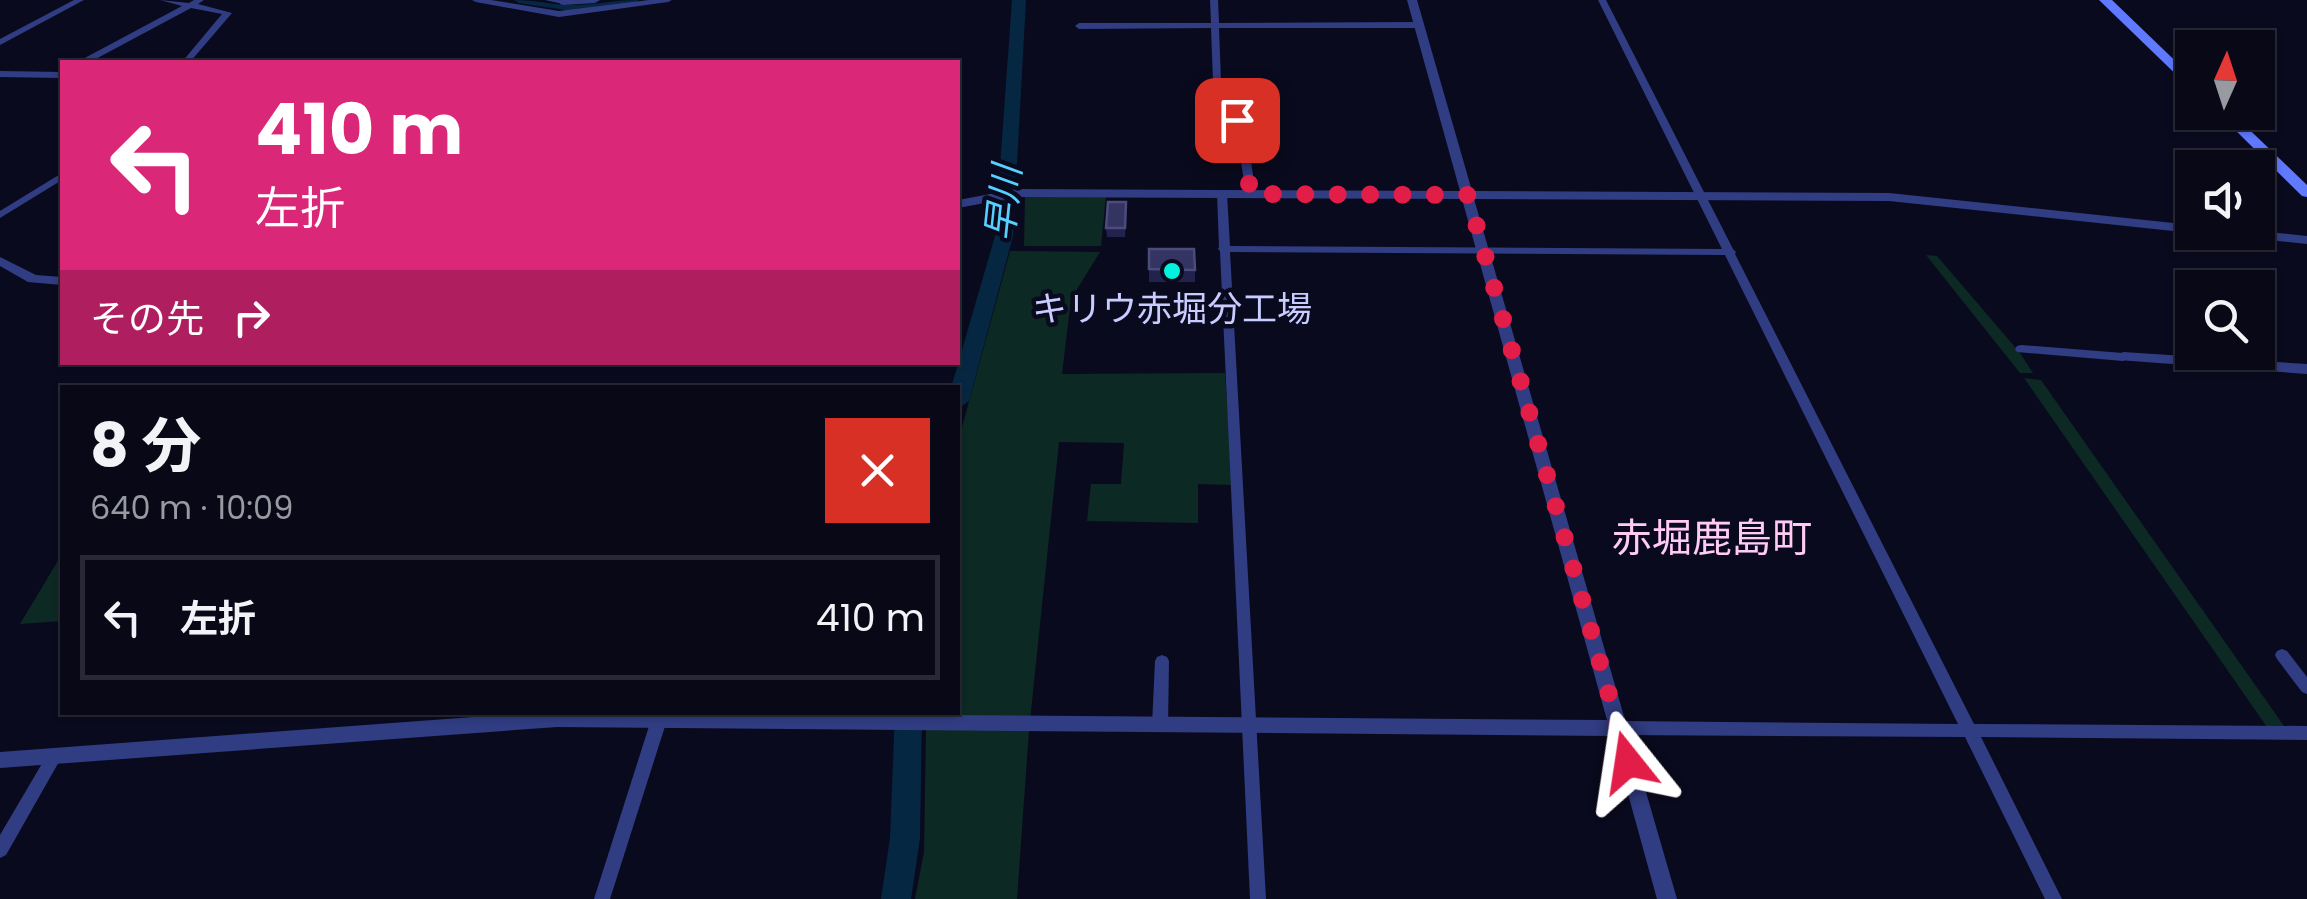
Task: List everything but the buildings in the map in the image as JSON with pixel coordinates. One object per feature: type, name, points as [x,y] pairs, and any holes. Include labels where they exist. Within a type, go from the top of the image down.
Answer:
[{"type":"main road","points":[[2105,0],[2175,67]]},
{"type":"main road","points":[[2242,130],[2307,193]]},
{"type":"street","points":[[0,42],[80,0]]},
{"type":"street","points":[[164,0],[196,3],[228,15],[188,60]]},
{"type":"street","points":[[476,0],[559,14],[668,0]]},
{"type":"street","points":[[549,0],[595,0]]},
{"type":"street","points":[[1214,0],[1218,82],[1242,136],[1251,194]]},
{"type":"street","points":[[1412,0],[1667,899]]},
{"type":"street","points":[[1602,0],[2054,899]]},
{"type":"street","points":[[88,60],[196,3]]},
{"type":"street","points":[[1079,26],[1420,26]]},
{"type":"street","points":[[0,74],[60,75]]},
{"type":"street","points":[[0,215],[60,177]]},
{"type":"street","points":[[960,204],[1017,193],[1889,197],[2175,227]]},
{"type":"street","points":[[1222,193],[1258,899]]},
{"type":"street","points":[[2275,237],[2307,240]]},
{"type":"street","points":[[1223,249],[1732,252]]},
{"type":"street","points":[[0,261],[33,279],[60,281]]},
{"type":"street","points":[[2021,349],[2307,369]]},
{"type":"street","points":[[2282,655],[2307,688]]},
{"type":"street","points":[[1160,725],[1162,661]]},
{"type":"street","points":[[0,760],[558,716],[1160,725],[2307,733]]},
{"type":"street","points":[[602,899],[659,720]]},
{"type":"street","points":[[0,850],[56,755]]},
{"type":"green space","points":[[1025,196],[1106,196],[1101,246],[1024,246]]},
{"type":"green space","points":[[1010,251],[1100,252],[1071,299],[1062,374],[1225,373],[1233,485],[1198,484],[1198,523],[1087,521],[1091,484],[1121,484],[1124,443],[1059,442],[1029,730],[1017,899],[915,899],[924,852],[926,729],[933,715],[960,715],[960,435]]},
{"type":"green space","points":[[1926,255],[1937,256],[2033,373],[2020,373]]},
{"type":"green space","points":[[2024,378],[2041,380],[2284,726],[2267,727]]},
{"type":"green space","points":[[60,557],[60,621],[20,624]]},
{"type":"waterway","points":[[519,0],[572,8],[634,0]]},
{"type":"waterway","name":"早川","points":[[960,394],[1004,236],[1019,0]]},
{"type":"waterway","name":"早川","points":[[896,899],[905,838],[909,715]]},
{"type":"place","name":"キリウ赤堀分工場","points":[[1172,271]]},
{"type":"district","name":"赤堀鹿島町","points":[[1712,538]]},
{"type":"route","points":[[1237,120],[1251,194],[1468,195],[1628,762]]}]
